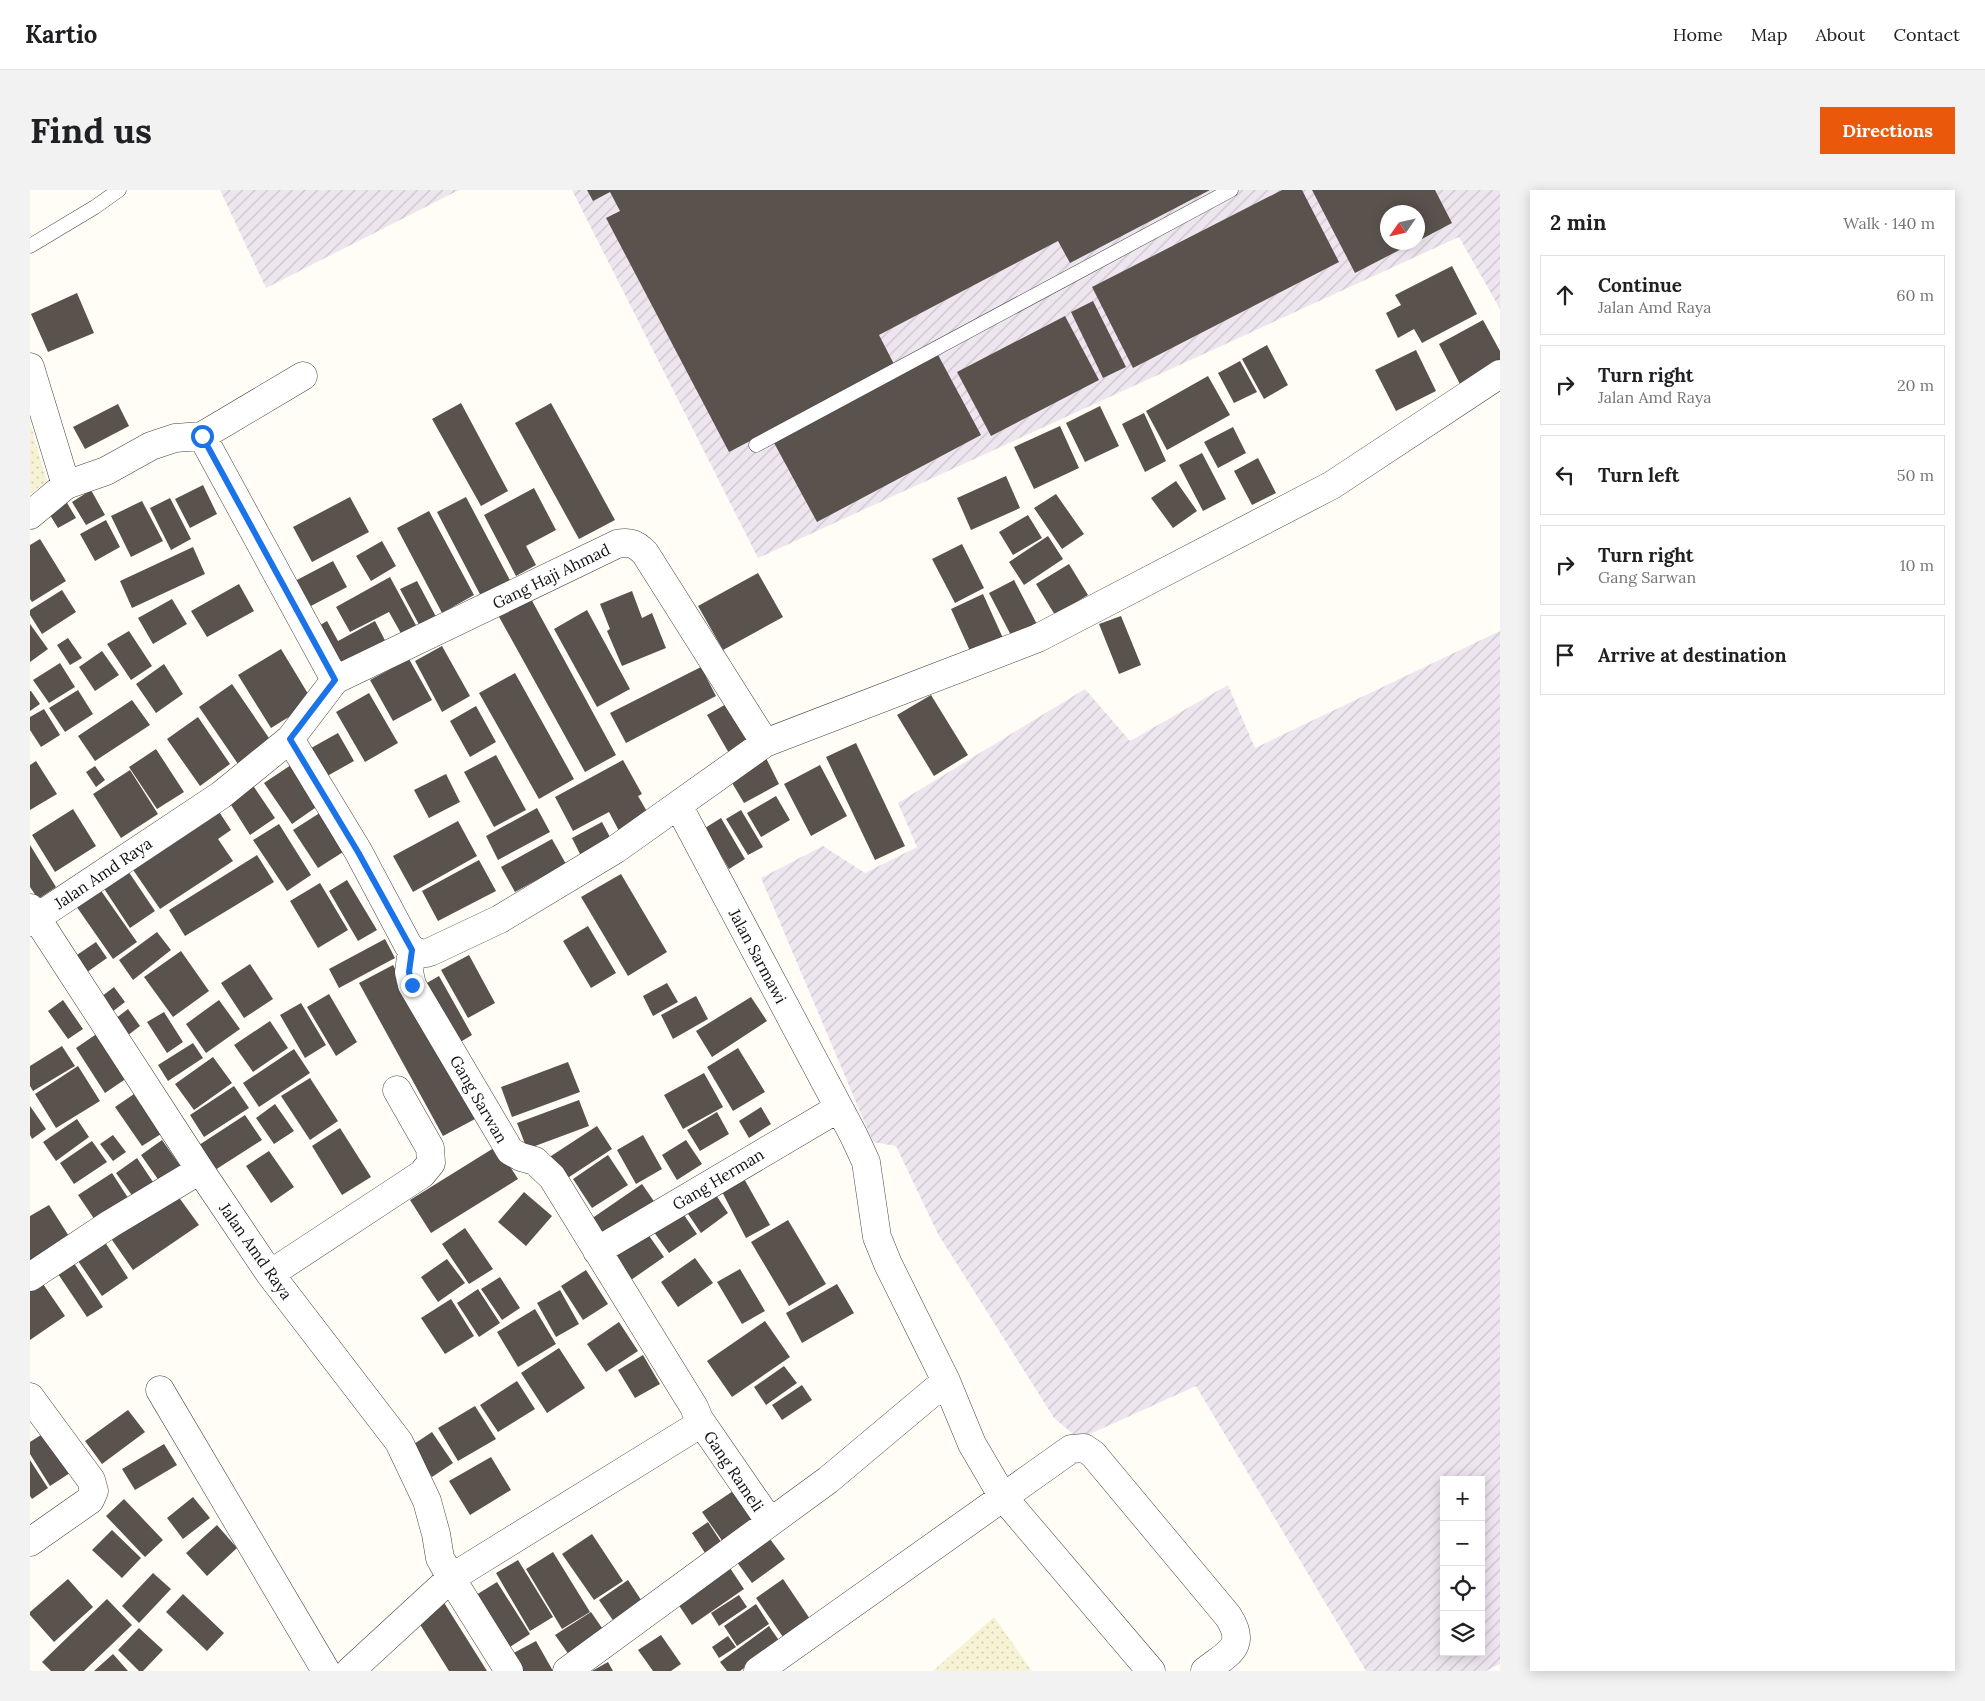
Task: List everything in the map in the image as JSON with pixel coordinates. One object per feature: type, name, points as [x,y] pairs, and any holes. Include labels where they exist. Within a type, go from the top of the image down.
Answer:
[{"type":"street","points":[[30,367],[66,485]]},
{"type":"street","points":[[290,739],[358,852],[412,950],[424,954],[500,919],[616,849],[765,743],[1038,638],[1332,485],[1500,374]]},
{"type":"street","points":[[30,514],[66,485],[106,471],[151,446],[175,438],[202,436],[303,376]]},
{"type":"street","points":[[202,436],[335,680]]},
{"type":"street","name":"Gang Haji Ahmad","points":[[335,680],[627,541],[639,546],[645,553],[765,743]]},
{"type":"street","name":"Jalan Amd Raya","points":[[335,680],[290,739],[221,795],[32,916],[270,1274],[399,1442],[428,1501],[440,1558],[510,1671]]},
{"type":"street","name":"Jalan Sarmawi","points":[[678,805],[866,1162],[877,1237],[888,1264],[946,1381],[972,1444],[1003,1497],[1151,1671]]},
{"type":"street","name":"Gang Sarwan","points":[[412,950],[409,972],[412,985],[510,1151],[535,1161],[546,1171],[694,1407],[698,1419]]},
{"type":"street","points":[[270,1274],[422,1174],[430,1163],[430,1148],[397,1090]]},
{"type":"street","name":"Gang Herman","points":[[597,1251],[839,1108]]},
{"type":"street","points":[[30,1277],[110,1224],[200,1170]]},
{"type":"street","points":[[567,1671],[828,1480],[946,1381]]},
{"type":"street","points":[[160,1390],[326,1671]]},
{"type":"street","points":[[30,1397],[92,1480],[94,1491],[90,1500],[30,1542]]},
{"type":"street","points":[[350,1671],[451,1578],[692,1429],[698,1419]]},
{"type":"street","name":"Gang Rameli","points":[[698,1419],[770,1522]]},
{"type":"street","points":[[758,1671],[1071,1449],[1084,1448],[1093,1454],[1236,1628],[1237,1641],[1230,1651],[1205,1671]]},
{"type":"lane","points":[[30,246],[95,207],[118,190]]},
{"type":"lane","points":[[756,445],[1231,190]]},
{"type":"shaded area","points":[[220,190],[459,190],[266,288]]},
{"type":"shaded area","points":[[572,190],[1500,190],[1500,309],[1459,237],[758,558]]},
{"type":"shaded area","points":[[30,423],[47,481],[30,494]]},
{"type":"shaded area","points":[[1500,631],[1500,1664],[1486,1671],[1366,1671],[1196,1386],[1079,1439],[1054,1418],[938,1234],[896,1146],[873,1142],[761,878],[823,846],[865,873],[917,847],[898,803],[1085,689],[1130,741],[1228,685],[1255,748]]},
{"type":"shaded area","points":[[994,1617],[1032,1671],[933,1671]]},
{"type":"building","points":[[587,190],[1210,190],[1070,263],[1058,241],[879,335],[895,366],[729,452],[606,218],[620,211],[610,192],[593,201]]},
{"type":"building","points":[[1282,190],[1302,190],[1339,262],[1133,368],[1092,287]]},
{"type":"building","points":[[1312,190],[1435,190],[1452,223],[1425,237],[1425,205],[1380,205],[1380,250],[1400,250],[1355,273]]},
{"type":"building","points":[[1452,266],[1477,314],[1422,343],[1414,329],[1398,338],[1386,313],[1401,305],[1395,295]]},
{"type":"building","points":[[77,293],[94,333],[48,352],[31,314]]},
{"type":"building","points":[[1093,301],[1126,367],[1103,378],[1071,312]]},
{"type":"building","points":[[1065,316],[1099,380],[991,436],[957,372]]},
{"type":"building","points":[[1483,320],[1500,351],[1500,368],[1462,388],[1439,344]]},
{"type":"building","points":[[1267,345],[1288,385],[1264,399],[1242,359]]},
{"type":"building","points":[[1416,350],[1436,391],[1396,411],[1375,370]]},
{"type":"building","points":[[937,353],[981,435],[817,522],[773,441]]},
{"type":"building","points":[[1240,361],[1257,392],[1234,403],[1218,373]]},
{"type":"building","points":[[1208,376],[1230,415],[1167,450],[1146,411]]},
{"type":"building","points":[[461,403],[508,491],[481,506],[432,419]]},
{"type":"building","points":[[551,403],[615,520],[579,539],[515,423]]},
{"type":"building","points":[[118,404],[129,426],[85,449],[73,427]]},
{"type":"building","points":[[1100,406],[1119,446],[1085,462],[1066,423]]},
{"type":"building","points":[[1144,413],[1166,461],[1145,472],[1122,424]]},
{"type":"building","points":[[1060,426],[1079,468],[1034,489],[1014,447]]},
{"type":"building","points":[[1233,427],[1246,453],[1218,468],[1204,442]]},
{"type":"building","points":[[1202,453],[1226,499],[1203,511],[1179,465]]},
{"type":"building","points":[[1258,458],[1276,493],[1252,505],[1234,471]]},
{"type":"building","points":[[1006,476],[1020,508],[971,530],[957,498]]},
{"type":"building","points":[[1176,481],[1197,511],[1173,528],[1151,498]]},
{"type":"building","points":[[203,485],[217,514],[190,528],[175,499]]},
{"type":"building","points":[[534,488],[556,530],[526,546],[536,565],[516,576],[484,515]]},
{"type":"building","points":[[91,490],[105,515],[86,525],[72,502]]},
{"type":"building","points":[[1056,494],[1084,534],[1062,549],[1034,508]]},
{"type":"building","points":[[63,496],[76,518],[58,528],[45,507]]},
{"type":"building","points":[[350,497],[369,532],[312,562],[293,527]]},
{"type":"building","points":[[466,497],[512,584],[483,600],[437,512]]},
{"type":"building","points":[[170,498],[191,539],[171,550],[150,508]]},
{"type":"building","points":[[142,501],[163,541],[131,557],[111,516]]},
{"type":"building","points":[[429,511],[474,595],[442,613],[397,528]]},
{"type":"building","points":[[1028,515],[1042,538],[1013,555],[999,532]]},
{"type":"building","points":[[106,520],[120,547],[95,561],[80,534]]},
{"type":"building","points":[[1048,536],[1063,559],[1024,585],[1009,562]]},
{"type":"building","points":[[40,539],[66,581],[32,602],[30,599],[30,545]]},
{"type":"building","points":[[382,541],[396,566],[371,581],[356,556]]},
{"type":"building","points":[[962,544],[984,588],[955,603],[932,559]]},
{"type":"building","points":[[193,547],[205,574],[132,608],[120,581]]},
{"type":"building","points":[[333,561],[347,587],[309,607],[295,581]]},
{"type":"building","points":[[1069,564],[1088,595],[1055,615],[1036,584]]},
{"type":"building","points":[[758,573],[783,617],[723,650],[698,606]]},
{"type":"building","points":[[390,577],[418,629],[403,637],[389,612],[350,632],[336,607]]},
{"type":"building","points":[[1014,580],[1040,630],[1015,643],[989,593]]},
{"type":"building","points":[[417,581],[441,626],[424,634],[400,589]]},
{"type":"building","points":[[239,584],[254,611],[207,637],[191,611]]},
{"type":"building","points":[[62,590],[76,612],[42,634],[30,615],[30,610]]},
{"type":"building","points":[[632,591],[642,618],[652,613],[666,648],[622,666],[607,631],[610,629],[600,604]]},
{"type":"building","points":[[983,594],[1007,647],[975,662],[951,609]]},
{"type":"building","points":[[530,597],[616,755],[585,772],[498,615]]},
{"type":"building","points":[[172,599],[187,624],[153,644],[138,618]]},
{"type":"building","points":[[587,610],[630,689],[597,707],[554,629]]},
{"type":"building","points":[[1121,616],[1141,665],[1119,674],[1099,624]]},
{"type":"building","points":[[327,621],[338,641],[375,621],[390,650],[336,679],[310,631]]},
{"type":"building","points":[[30,624],[48,649],[30,662]]},
{"type":"building","points":[[129,631],[152,666],[131,680],[107,644]]},
{"type":"building","points":[[68,638],[82,658],[70,665],[57,645]]},
{"type":"building","points":[[442,646],[470,696],[442,712],[415,661]]},
{"type":"building","points":[[281,649],[313,702],[271,728],[238,675]]},
{"type":"building","points":[[102,651],[119,675],[95,691],[79,667]]},
{"type":"building","points":[[409,659],[432,700],[393,721],[370,680]]},
{"type":"building","points":[[60,663],[75,687],[49,703],[33,680]]},
{"type":"building","points":[[164,664],[183,694],[156,713],[136,684]]},
{"type":"building","points":[[701,667],[716,696],[626,743],[610,713]]},
{"type":"building","points":[[515,673],[574,779],[539,799],[479,693]]},
{"type":"building","points":[[232,684],[271,741],[238,764],[199,707]]},
{"type":"building","points":[[78,690],[93,714],[65,732],[49,708]]},
{"type":"building","points":[[30,691],[40,704],[30,711]]},
{"type":"building","points":[[369,693],[398,743],[365,762],[336,712]]},
{"type":"building","points":[[931,695],[968,755],[934,776],[897,715]]},
{"type":"building","points":[[132,700],[150,725],[95,761],[78,736]]},
{"type":"building","points":[[728,703],[751,744],[730,755],[707,715]]},
{"type":"building","points":[[476,706],[496,742],[470,757],[450,721]]},
{"type":"building","points":[[44,709],[60,735],[41,747],[30,730],[30,717]]},
{"type":"building","points":[[198,717],[230,764],[200,786],[167,739]]},
{"type":"building","points":[[338,733],[354,761],[320,780],[304,752]]},
{"type":"building","points":[[856,743],[905,846],[875,860],[826,757]]},
{"type":"building","points":[[156,749],[184,792],[157,809],[129,767]]},
{"type":"building","points":[[496,755],[526,810],[494,827],[464,772]]},
{"type":"building","points":[[765,756],[779,784],[744,803],[728,776]]},
{"type":"building","points":[[623,760],[642,794],[638,796],[649,815],[619,831],[609,812],[573,831],[555,797]]},
{"type":"building","points":[[36,761],[57,794],[30,810],[30,765]]},
{"type":"building","points":[[297,761],[325,801],[292,824],[264,783]]},
{"type":"building","points":[[820,765],[847,816],[811,836],[784,784]]},
{"type":"building","points":[[95,766],[105,780],[96,787],[86,772]]},
{"type":"building","points":[[130,770],[158,814],[121,838],[93,794]]},
{"type":"building","points":[[446,774],[460,802],[429,818],[414,790]]},
{"type":"building","points":[[250,781],[275,818],[250,835],[226,797]]},
{"type":"building","points":[[776,796],[790,820],[761,837],[747,813]]},
{"type":"building","points":[[214,804],[231,830],[218,839],[233,861],[160,909],[127,861]]},
{"type":"building","points":[[537,808],[550,832],[498,860],[486,836]]},
{"type":"building","points":[[73,809],[96,846],[55,872],[32,835]]},
{"type":"building","points":[[326,809],[351,847],[318,868],[293,830]]},
{"type":"building","points":[[741,810],[763,847],[748,855],[726,819]]},
{"type":"building","points":[[721,818],[745,859],[729,869],[705,828]]},
{"type":"building","points":[[458,821],[477,856],[413,892],[393,856]]},
{"type":"building","points":[[602,822],[611,839],[581,856],[572,838]]},
{"type":"building","points":[[279,824],[311,875],[287,891],[253,840]]},
{"type":"building","points":[[552,839],[566,864],[515,892],[501,867]]},
{"type":"building","points":[[30,845],[56,887],[38,899],[30,887]]},
{"type":"building","points":[[257,855],[274,882],[185,936],[169,910]]},
{"type":"building","points":[[479,860],[496,891],[438,921],[422,891]]},
{"type":"building","points":[[126,868],[155,911],[130,928],[101,884]]},
{"type":"building","points":[[621,874],[667,952],[628,976],[581,897]]},
{"type":"building","points":[[347,880],[377,930],[358,941],[329,891]]},
{"type":"building","points":[[320,883],[348,930],[318,948],[290,901]]},
{"type":"building","points":[[97,885],[137,942],[113,959],[74,903]]},
{"type":"building","points":[[588,926],[616,973],[591,988],[563,941]]},
{"type":"building","points":[[157,932],[171,950],[133,980],[119,960]]},
{"type":"building","points":[[385,939],[395,958],[339,988],[329,969]]},
{"type":"building","points":[[96,942],[107,958],[83,975],[71,959]]},
{"type":"building","points":[[181,951],[209,991],[173,1017],[144,977]]},
{"type":"building","points":[[469,955],[495,1003],[468,1018],[441,970]]},
{"type":"building","points":[[250,964],[273,999],[244,1018],[221,983]]},
{"type":"building","points":[[393,965],[477,1118],[443,1136],[359,983]]},
{"type":"building","points":[[439,976],[472,1035],[452,1047],[418,988]]},
{"type":"building","points":[[667,983],[678,1002],[653,1016],[643,996]]},
{"type":"building","points":[[114,987],[125,1002],[108,1015],[97,1000]]},
{"type":"building","points":[[329,994],[357,1042],[336,1056],[307,1007]]},
{"type":"building","points":[[696,996],[708,1019],[673,1039],[661,1015]]},
{"type":"building","points":[[751,997],[767,1021],[712,1057],[696,1031]]},
{"type":"building","points":[[63,1000],[83,1029],[68,1039],[48,1011]]},
{"type":"building","points":[[219,1000],[240,1029],[206,1053],[186,1024]]},
{"type":"building","points":[[301,1003],[326,1045],[305,1058],[280,1015]]},
{"type":"building","points":[[128,1009],[140,1026],[123,1039],[111,1022]]},
{"type":"building","points":[[164,1012],[183,1042],[167,1053],[147,1022]]},
{"type":"building","points":[[270,1021],[288,1048],[253,1072],[234,1045]]},
{"type":"building","points":[[98,1033],[127,1078],[105,1093],[76,1048]]},
{"type":"building","points":[[193,1043],[203,1058],[168,1081],[158,1065]]},
{"type":"building","points":[[62,1046],[75,1066],[33,1091],[30,1086],[30,1066]]},
{"type":"building","points":[[738,1048],[765,1092],[733,1111],[707,1067]]},
{"type":"building","points":[[294,1049],[310,1073],[259,1107],[243,1083]]},
{"type":"building","points":[[213,1057],[232,1083],[194,1110],[175,1084]]},
{"type":"building","points":[[568,1062],[580,1092],[512,1117],[501,1087]]},
{"type":"building","points":[[78,1066],[100,1101],[56,1128],[35,1094]]},
{"type":"building","points":[[704,1073],[723,1107],[683,1129],[664,1095]]},
{"type":"building","points":[[310,1078],[338,1121],[310,1140],[281,1096]]},
{"type":"building","points":[[234,1086],[249,1108],[204,1137],[190,1115]]},
{"type":"building","points":[[134,1094],[161,1134],[142,1146],[115,1107]]},
{"type":"building","points":[[579,1100],[589,1126],[527,1149],[517,1123]]},
{"type":"building","points":[[275,1104],[294,1131],[274,1144],[256,1118]]},
{"type":"building","points":[[30,1106],[46,1129],[32,1139],[30,1135]]},
{"type":"building","points":[[761,1107],[771,1124],[749,1138],[739,1121]]},
{"type":"building","points":[[717,1112],[729,1134],[700,1151],[687,1130]]},
{"type":"building","points":[[245,1115],[262,1140],[215,1170],[199,1145]]},
{"type":"building","points":[[77,1119],[89,1137],[56,1161],[43,1142]]},
{"type":"building","points":[[597,1126],[612,1149],[563,1181],[548,1158]]},
{"type":"building","points":[[340,1128],[371,1177],[342,1195],[312,1146]]},
{"type":"building","points":[[113,1135],[126,1152],[113,1161],[100,1144]]},
{"type":"building","points":[[643,1135],[662,1169],[636,1184],[617,1150]]},
{"type":"building","points":[[162,1140],[184,1171],[162,1185],[141,1155]]},
{"type":"building","points":[[686,1140],[702,1164],[677,1180],[662,1155]]},
{"type":"building","points":[[92,1141],[107,1162],[74,1184],[60,1163]]},
{"type":"building","points":[[497,1146],[518,1179],[431,1233],[410,1200]]},
{"type":"building","points":[[269,1151],[294,1187],[271,1203],[246,1166]]},
{"type":"building","points":[[608,1155],[628,1185],[592,1208],[573,1179]]},
{"type":"building","points":[[137,1158],[157,1188],[136,1201],[116,1173]]},
{"type":"building","points":[[112,1173],[132,1204],[99,1226],[78,1195]]},
{"type":"building","points":[[742,1175],[770,1225],[746,1238],[719,1186]]},
{"type":"building","points":[[642,1184],[658,1207],[608,1242],[591,1219]]},
{"type":"building","points":[[712,1189],[728,1213],[701,1233],[684,1208]]},
{"type":"building","points":[[175,1192],[199,1225],[133,1270],[110,1237]]},
{"type":"building","points":[[524,1192],[552,1216],[526,1246],[498,1222]]},
{"type":"building","points":[[49,1205],[74,1244],[30,1271],[30,1216]]},
{"type":"building","points":[[680,1209],[697,1234],[669,1253],[651,1228]]},
{"type":"building","points":[[788,1220],[826,1284],[789,1306],[751,1242]]},
{"type":"building","points":[[465,1228],[493,1269],[469,1284],[442,1244]]},
{"type":"building","points":[[645,1230],[664,1257],[631,1280],[613,1252]]},
{"type":"building","points":[[103,1239],[128,1278],[102,1296],[76,1258]]},
{"type":"building","points":[[70,1257],[103,1307],[87,1317],[54,1268]]},
{"type":"building","points":[[695,1258],[713,1283],[678,1307],[661,1282]]},
{"type":"building","points":[[447,1259],[465,1283],[438,1302],[421,1277]]},
{"type":"building","points":[[740,1269],[765,1311],[742,1324],[717,1282]]},
{"type":"building","points":[[586,1270],[608,1304],[583,1320],[561,1286]]},
{"type":"building","points":[[500,1277],[520,1308],[502,1320],[481,1289]]},
{"type":"building","points":[[39,1278],[65,1316],[30,1340],[30,1284]]},
{"type":"building","points":[[837,1284],[854,1313],[802,1343],[786,1313]]},
{"type":"building","points":[[478,1289],[500,1323],[479,1337],[457,1303]]},
{"type":"building","points":[[560,1290],[579,1324],[556,1337],[537,1303]]},
{"type":"building","points":[[451,1299],[474,1336],[445,1354],[421,1318]]},
{"type":"building","points":[[535,1309],[556,1344],[518,1367],[497,1332]]},
{"type":"building","points":[[765,1321],[790,1357],[732,1397],[707,1361]]},
{"type":"building","points":[[619,1322],[638,1351],[606,1372],[587,1344]]},
{"type":"building","points":[[559,1348],[585,1388],[547,1413],[521,1373]]},
{"type":"building","points":[[643,1355],[660,1384],[635,1398],[618,1370]]},
{"type":"building","points":[[784,1366],[797,1383],[766,1405],[754,1387]]},
{"type":"building","points":[[517,1381],[535,1409],[498,1432],[480,1405]]},
{"type":"building","points":[[802,1385],[812,1400],[782,1420],[772,1405]]},
{"type":"building","points":[[475,1406],[496,1439],[458,1461],[438,1428]]},
{"type":"building","points":[[128,1410],[145,1432],[102,1464],[85,1441]]},
{"type":"building","points":[[432,1432],[453,1463],[432,1477],[411,1446]]},
{"type":"building","points":[[44,1433],[70,1473],[50,1486],[30,1454],[30,1442]]},
{"type":"building","points":[[164,1444],[177,1465],[135,1490],[122,1469]]},
{"type":"building","points":[[491,1457],[511,1490],[470,1515],[449,1481]]},
{"type":"building","points":[[30,1460],[48,1488],[32,1499],[30,1496]]},
{"type":"building","points":[[739,1487],[759,1516],[723,1542],[702,1512]]},
{"type":"building","points":[[193,1497],[210,1518],[183,1539],[167,1518]]},
{"type":"building","points":[[124,1499],[163,1540],[145,1557],[106,1516]]},
{"type":"building","points":[[708,1522],[725,1548],[709,1559],[692,1533]]},
{"type":"building","points":[[217,1525],[237,1548],[207,1576],[186,1553]]},
{"type":"building","points":[[112,1530],[141,1558],[122,1578],[92,1550]]},
{"type":"building","points":[[592,1534],[623,1581],[594,1600],[562,1554]]},
{"type":"building","points":[[767,1535],[785,1559],[752,1583],[734,1558]]},
{"type":"building","points":[[553,1552],[590,1612],[562,1629],[526,1569]]},
{"type":"building","points":[[724,1559],[744,1589],[692,1625],[672,1595]]},
{"type":"building","points":[[518,1560],[553,1617],[530,1631],[496,1573]]},
{"type":"building","points":[[153,1573],[171,1589],[139,1623],[122,1606]]},
{"type":"building","points":[[68,1579],[93,1607],[54,1642],[30,1615],[30,1612]]},
{"type":"building","points":[[783,1579],[810,1619],[783,1637],[756,1598]]},
{"type":"building","points":[[628,1580],[647,1609],[619,1629],[599,1600]]},
{"type":"building","points":[[497,1582],[530,1634],[502,1652],[468,1600]]},
{"type":"building","points":[[183,1594],[224,1633],[207,1651],[166,1612]]},
{"type":"building","points":[[739,1595],[747,1607],[719,1626],[711,1613]]},
{"type":"building","points":[[107,1599],[132,1625],[84,1671],[51,1671],[42,1662]]},
{"type":"building","points":[[443,1601],[487,1671],[449,1671],[416,1618]]},
{"type":"building","points":[[756,1604],[769,1624],[737,1646],[724,1626]]},
{"type":"building","points":[[591,1612],[609,1638],[574,1662],[555,1635]]},
{"type":"building","points":[[769,1626],[780,1642],[740,1671],[727,1671],[720,1662]]},
{"type":"building","points":[[139,1628],[163,1650],[143,1671],[139,1671],[118,1650]]},
{"type":"building","points":[[661,1635],[681,1664],[671,1671],[653,1671],[638,1650]]},
{"type":"building","points":[[728,1636],[736,1647],[719,1658],[712,1647]]},
{"type":"building","points":[[536,1641],[553,1671],[516,1671],[508,1656]]},
{"type":"building","points":[[113,1654],[128,1671],[94,1671]]},
{"type":"building","points":[[608,1662],[613,1671],[592,1671]]},
{"type":"route","points":[[202,436],[335,680],[290,739],[358,852],[412,950],[409,972],[412,985]]}]
